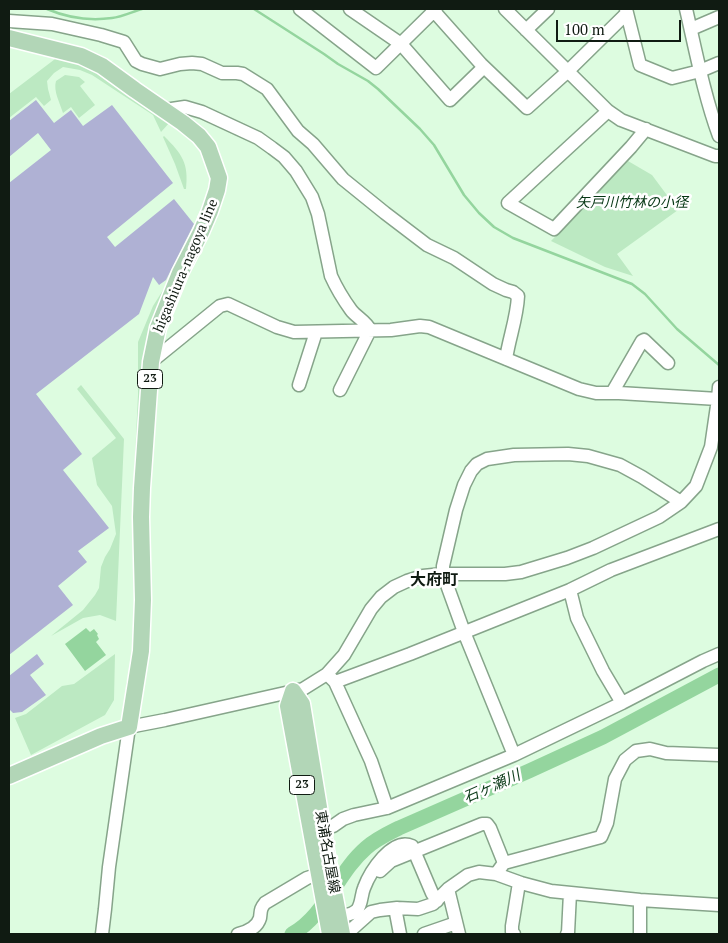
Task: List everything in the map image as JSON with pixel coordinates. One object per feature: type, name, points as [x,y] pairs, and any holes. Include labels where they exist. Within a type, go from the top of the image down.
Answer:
[{"type":"main road","name":"higashiura-nagoya line","points":[[9,38],[82,56],[102,66],[200,136],[208,147],[219,178],[217,190],[207,218],[180,273],[158,328],[151,362],[142,498],[143,600],[140,651],[129,727]]},
{"type":"main road","name":"東浦名古屋線","points":[[293,691],[302,704],[322,828],[322,872]]},
{"type":"main road","name":"東浦名古屋線","points":[[293,691],[288,706],[322,872],[333,920],[347,932]]},
{"type":"main road","points":[[9,776],[101,736],[129,727]]},
{"type":"street","points":[[300,9],[376,68],[434,9],[484,67],[527,108],[567,72],[626,11]]},
{"type":"street","points":[[350,9],[400,44],[450,100],[484,67]]},
{"type":"street","points":[[505,9],[608,112],[621,120],[719,156]]},
{"type":"street","points":[[526,30],[548,9]]},
{"type":"street","points":[[686,9],[700,71],[715,111],[719,136]]},
{"type":"street","points":[[626,11],[640,65],[672,78],[700,71],[719,63]]},
{"type":"street","points":[[690,29],[719,17]]},
{"type":"street","points":[[9,21],[52,24],[84,30],[124,42],[136,61],[142,64],[160,69],[180,64],[202,64],[222,73],[243,74],[267,89],[298,131],[313,144],[343,179],[427,245],[454,258],[493,284],[518,296],[506,359]]},
{"type":"street","points":[[165,110],[185,107],[202,112],[258,138],[291,164],[312,197],[318,214],[333,281],[352,311],[370,330]]},
{"type":"street","points":[[608,112],[508,203],[554,229],[646,129]]},
{"type":"street","points":[[151,362],[220,306],[228,304],[277,327],[294,332],[391,330],[420,326],[429,327],[579,389],[596,393],[719,393],[711,447],[705,465],[696,486],[681,502],[659,517],[593,548],[522,572],[505,574],[443,574],[423,576],[407,581],[380,597],[331,678]]},
{"type":"street","points":[[340,390],[370,330]]},
{"type":"street","points":[[298,384],[316,332]]},
{"type":"street","points":[[612,393],[642,341],[644,340],[668,363]]},
{"type":"street","points":[[514,755],[464,632],[443,574],[442,566],[456,510],[464,485],[471,471],[477,464],[487,459],[514,454],[588,456],[620,465],[681,502]]},
{"type":"street","points":[[102,934],[109,867],[129,727],[293,691],[410,654],[570,590],[611,570],[719,529]]},
{"type":"street","points":[[570,590],[577,618],[603,671],[622,703]]},
{"type":"street","points":[[322,828],[332,826],[354,815],[387,808],[514,755],[719,654]]},
{"type":"street","points":[[331,678],[371,761],[387,808]]},
{"type":"street","points":[[496,874],[504,863],[601,837],[607,823],[615,778],[625,760],[636,751],[650,749],[666,753],[719,755]]},
{"type":"street","points":[[380,871],[391,861],[482,824],[487,824],[504,863]]},
{"type":"street","points":[[333,920],[356,911],[359,907],[364,888],[375,866],[388,852],[403,845],[411,845],[432,893],[437,900]]},
{"type":"street","points":[[238,934],[248,932],[257,924],[264,903],[307,878],[322,872]]},
{"type":"street","points":[[347,932],[371,912],[398,908],[418,909],[433,904],[448,889],[468,874],[479,872],[496,874],[520,883],[551,891],[640,900],[719,905]]},
{"type":"street","points":[[514,934],[512,926],[520,883]]},
{"type":"street","points":[[448,889],[459,934]]},
{"type":"street","points":[[567,934],[570,893]]},
{"type":"street","points":[[640,900],[640,934]]},
{"type":"street","points":[[398,908],[396,913],[400,934]]},
{"type":"street","points":[[424,934],[453,924],[456,921]]},
{"type":"green space","points":[[59,56],[81,61],[170,122],[161,132],[153,115],[92,75],[80,70],[63,67],[47,81],[51,100],[44,106],[36,97],[9,118],[9,94]]},
{"type":"green space","points":[[65,75],[79,77],[85,82],[80,86],[95,105],[79,118],[71,107],[63,113],[57,97],[56,81]]},
{"type":"green space","points":[[164,136],[183,160],[187,180],[186,189],[184,189]]},
{"type":"green space","name":"矢戸川竹林の小径","points":[[628,161],[652,175],[678,210],[617,254],[633,276],[605,267],[551,241]]},
{"type":"green space","points":[[171,285],[155,325],[139,588],[130,689],[126,692],[126,684],[132,666],[135,622],[133,498],[138,395],[138,342],[153,306],[165,287]]},
{"type":"green space","points":[[81,385],[124,439],[116,621],[100,615],[83,618],[51,636],[83,610],[95,595],[99,588],[101,567],[116,534],[112,506],[97,485],[92,458],[116,438],[77,389]]},
{"type":"green space","points":[[115,654],[114,700],[105,715],[31,755],[15,718],[26,714],[62,686],[74,684]]},
{"type":"shaded area","points":[[86,628],[90,632],[94,629],[98,634],[99,639],[96,642],[106,655],[85,671],[65,644]]},
{"type":"building","points":[[36,100],[54,123],[71,110],[83,126],[112,105],[173,183],[107,237],[115,247],[174,199],[194,224],[166,280],[159,285],[153,277],[139,314],[36,394],[82,454],[63,470],[109,528],[78,551],[87,562],[58,586],[73,605],[9,655],[9,183],[51,150],[38,133],[9,157],[9,121]]},
{"type":"building","points":[[37,654],[44,664],[30,675],[46,695],[22,712],[13,713],[9,709],[9,676]]},
{"type":"waterway","points":[[47,9],[71,17],[96,19],[123,16],[142,9]]},
{"type":"waterway","points":[[254,9],[378,89],[434,145],[464,195],[494,227],[513,238],[632,284],[645,294],[677,329],[719,365]]},
{"type":"waterway","name":"石ヶ瀬川","points":[[292,934],[314,916],[356,858],[378,839],[603,737],[719,675]]},
{"type":"district","name":"大府町","points":[[434,580]]}]
